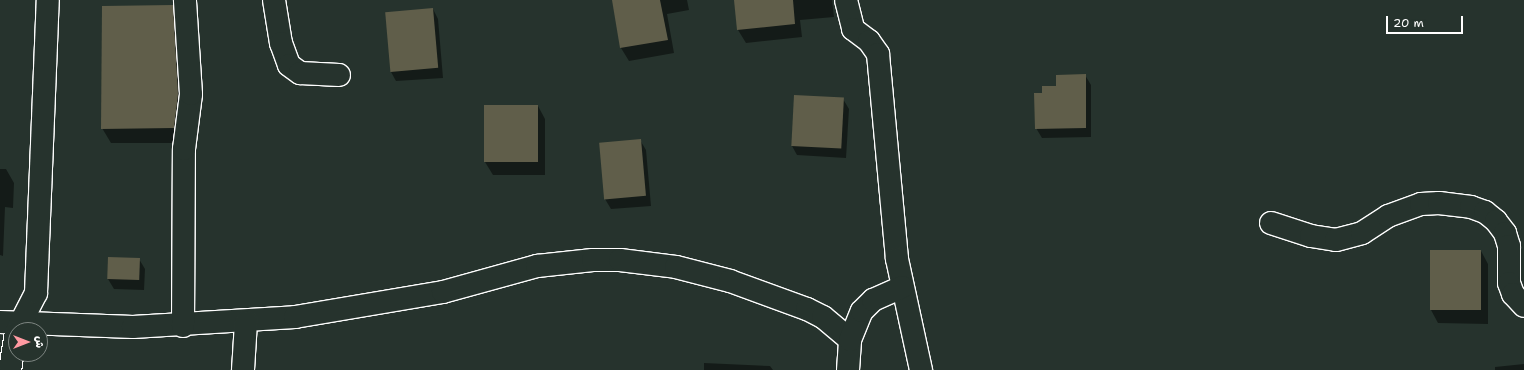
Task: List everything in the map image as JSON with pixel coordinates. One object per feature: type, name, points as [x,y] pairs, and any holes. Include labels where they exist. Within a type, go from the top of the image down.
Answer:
[{"type":"street","points":[[17,322],[36,293],[48,0]]},
{"type":"street","points":[[183,326],[184,149],[191,94],[185,0]]},
{"type":"street","points":[[274,0],[281,43],[289,65],[300,73],[339,75]]},
{"type":"street","points":[[846,0],[853,29],[869,41],[878,54],[902,287],[921,370]]},
{"type":"street","points":[[1271,223],[1323,240],[1336,240],[1362,233],[1388,216],[1421,204],[1439,203],[1471,207],[1485,212],[1496,221],[1505,233],[1509,246],[1509,283],[1513,294],[1524,306]]},
{"type":"street","points":[[48,327],[183,326],[295,317],[394,303],[443,292],[538,266],[586,260],[620,260],[676,267],[737,284],[812,311],[823,317],[850,340]]},
{"type":"street","points":[[848,370],[850,340],[862,311],[887,291],[902,287]]},
{"type":"street","points":[[243,370],[246,322]]},
{"type":"building","points":[[612,0],[660,0],[668,40],[620,48]]},
{"type":"building","points":[[734,0],[793,0],[795,24],[737,30]]},
{"type":"building","points":[[173,5],[178,94],[174,128],[101,129],[102,6]]},
{"type":"building","points":[[433,8],[438,68],[390,72],[385,12]]},
{"type":"building","points":[[1086,74],[1086,128],[1035,129],[1034,93],[1042,93],[1042,86],[1056,86],[1056,75]]},
{"type":"building","points":[[794,95],[844,98],[841,149],[791,146]]},
{"type":"building","points":[[484,105],[538,105],[538,162],[484,162]]},
{"type":"building","points":[[641,139],[646,196],[604,199],[599,143]]},
{"type":"building","points":[[1430,250],[1481,250],[1481,310],[1430,310]]},
{"type":"building","points":[[108,257],[140,258],[139,280],[107,279]]}]
